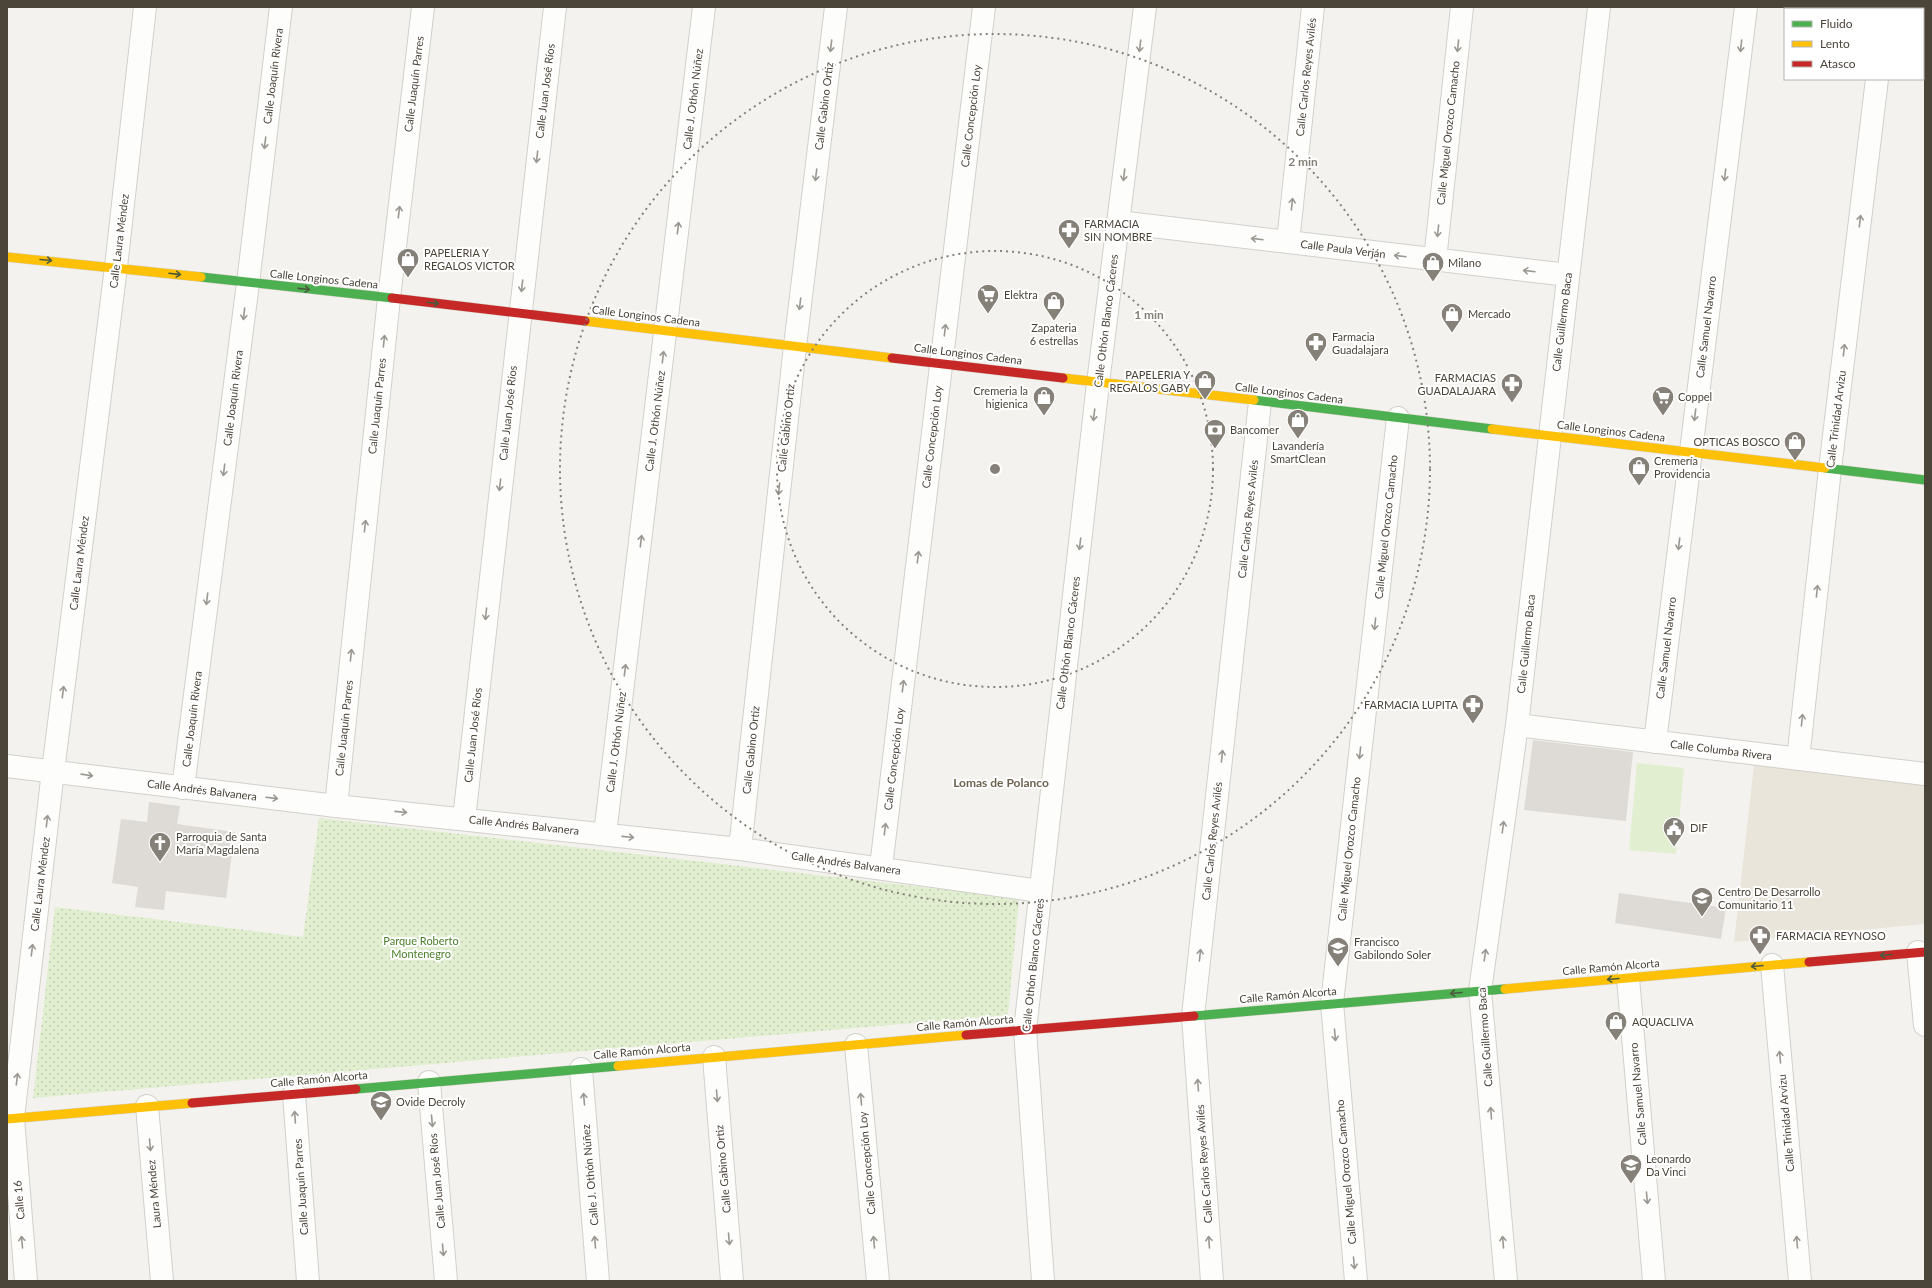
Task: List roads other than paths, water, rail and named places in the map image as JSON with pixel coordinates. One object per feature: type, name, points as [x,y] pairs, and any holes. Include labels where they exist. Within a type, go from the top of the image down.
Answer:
[{"type":"street","name":"Calle Laura Méndez","points":[[10,1118],[116,267],[145,7]]},
{"type":"street","name":"Calle Joaquín Rivera","points":[[182,788],[248,283],[281,7]]},
{"type":"street","name":"Calle Juaquín Parres","points":[[336,806],[389,298],[423,7]]},
{"type":"street","name":"Calle Juan José Ríos","points":[[464,819],[519,313],[555,7]]},
{"type":"street","name":"Calle J. Othón Núñez","points":[[606,834],[704,7]]},
{"type":"street","name":"Calle Gabino Ortiz","points":[[740,849],[795,346],[836,7]]},
{"type":"street","name":"Calle Concepción Loy","points":[[881,867],[984,7]]},
{"type":"street","name":"Calle Othón Blanco Cáceres","points":[[1043,1281],[1025,1030],[1098,383],[1145,7]]},
{"type":"street","name":"Calle Carlos Reyes Avilés","points":[[1288,242],[1314,7]]},
{"type":"street","name":"Calle Miguel Orozco Camacho","points":[[1435,260],[1462,7]]},
{"type":"street","name":"Calle Guillermo Baca","points":[[1506,1281],[1480,991],[1517,725],[1599,7]]},
{"type":"street","name":"Calle Samuel Navarro","points":[[1654,742],[1746,7]]},
{"type":"street","name":"Calle Trinidad Arvizu","points":[[1798,759],[1830,469],[1877,80]]},
{"type":"street","name":"Calle Paula Verján","points":[[1118,222],[1568,275]]},
{"type":"street","name":"Calle Longinos Cadena","points":[[7,257],[116,267],[942,362],[1098,383],[1925,480]]},
{"type":"street","name":"Calle Carlos Reyes Avilés","points":[[1212,1281],[1193,1016],[1260,402]]},
{"type":"street","name":"Calle Miguel Orozco Camacho","points":[[1356,1281],[1332,1003],[1398,418]]},
{"type":"street","name":"Calle Columba Rivera","points":[[1517,725],[1925,774]]},
{"type":"street","name":"Calle Andrés Balvanera","points":[[7,766],[336,806],[740,849],[881,867],[1040,890]]},
{"type":"street","name":"Calle Ramón Alcorta","points":[[10,1118],[1922,952]]},
{"type":"street","points":[[1922,952],[1925,1026]]},
{"type":"street","name":"Calle Trinidad Arvizu","points":[[1772,965],[1800,1281]]},
{"type":"street","name":"Calle Samuel Navarro","points":[[1628,978],[1654,1281]]},
{"type":"street","name":"Calle Concepción Loy","points":[[856,1045],[878,1281]]},
{"type":"street","name":"Calle Gabino Ortiz","points":[[714,1057],[732,1281]]},
{"type":"street","name":"Calle J. Othón Núñez","points":[[581,1069],[598,1281]]},
{"type":"street","name":"Calle Juan José Ríos","points":[[429,1082],[446,1281]]},
{"type":"street","name":"Calle Juaquín Parres","points":[[294,1094],[308,1281]]},
{"type":"street","name":"Laura Méndez","points":[[147,1106],[162,1281]]},
{"type":"street","name":"Calle 16","points":[[10,1118],[26,1281]]},
{"type":"place","name":"FARMACIA SIN NOMBRE","points":[[1069,250]]},
{"type":"place","name":"PAPELERIA Y REGALOS VICTOR","points":[[408,278]]},
{"type":"place","name":"Milano","points":[[1433,282]]},
{"type":"place","name":"Elektra","points":[[988,314]]},
{"type":"place","name":"Zapateria 6 estrellas","points":[[1054,322]]},
{"type":"place","name":"Mercado","points":[[1452,334]]},
{"type":"place","name":"Farmacia Guadalajara","points":[[1316,362]]},
{"type":"place","name":"PAPELERIA Y REGALOS GABY","points":[[1205,400]]},
{"type":"place","name":"FARMACIAS GUADALAJARA","points":[[1512,404]]},
{"type":"place","name":"Cremeria la higienica","points":[[1044,416]]},
{"type":"place","name":"Coppel","points":[[1663,416]]},
{"type":"place","name":"Lavandería SmartClean","points":[[1298,440]]},
{"type":"place","name":"Bancomer","points":[[1215,450]]},
{"type":"place","name":"OPTICAS BOSCO","points":[[1795,462]]},
{"type":"place","name":"Cremería Providencia","points":[[1639,486]]},
{"type":"place","name":"FARMACIA LUPITA","points":[[1473,724]]},
{"type":"place","name":"DIF","points":[[1674,848]]},
{"type":"place","name":"Parroquia de Santa María Magdalena","points":[[160,862]]},
{"type":"place","name":"Centro De Desarrollo Comunitario 11","points":[[1702,918]]},
{"type":"place","name":"FARMACIA REYNOSO","points":[[1760,956]]},
{"type":"place","name":"Francisco Gabilondo Soler","points":[[1338,968]]},
{"type":"place","name":"AQUACLIVA","points":[[1616,1042]]},
{"type":"place","name":"Ovide Decroly","points":[[381,1122]]},
{"type":"place","name":"Leonardo Da Vinci","points":[[1631,1184]]},
{"type":"district","name":"Lomas de Polanco","points":[[1001,783]]},
{"type":"park label","name":"Parque Roberto Montenegro","points":[[421,947]]}]
